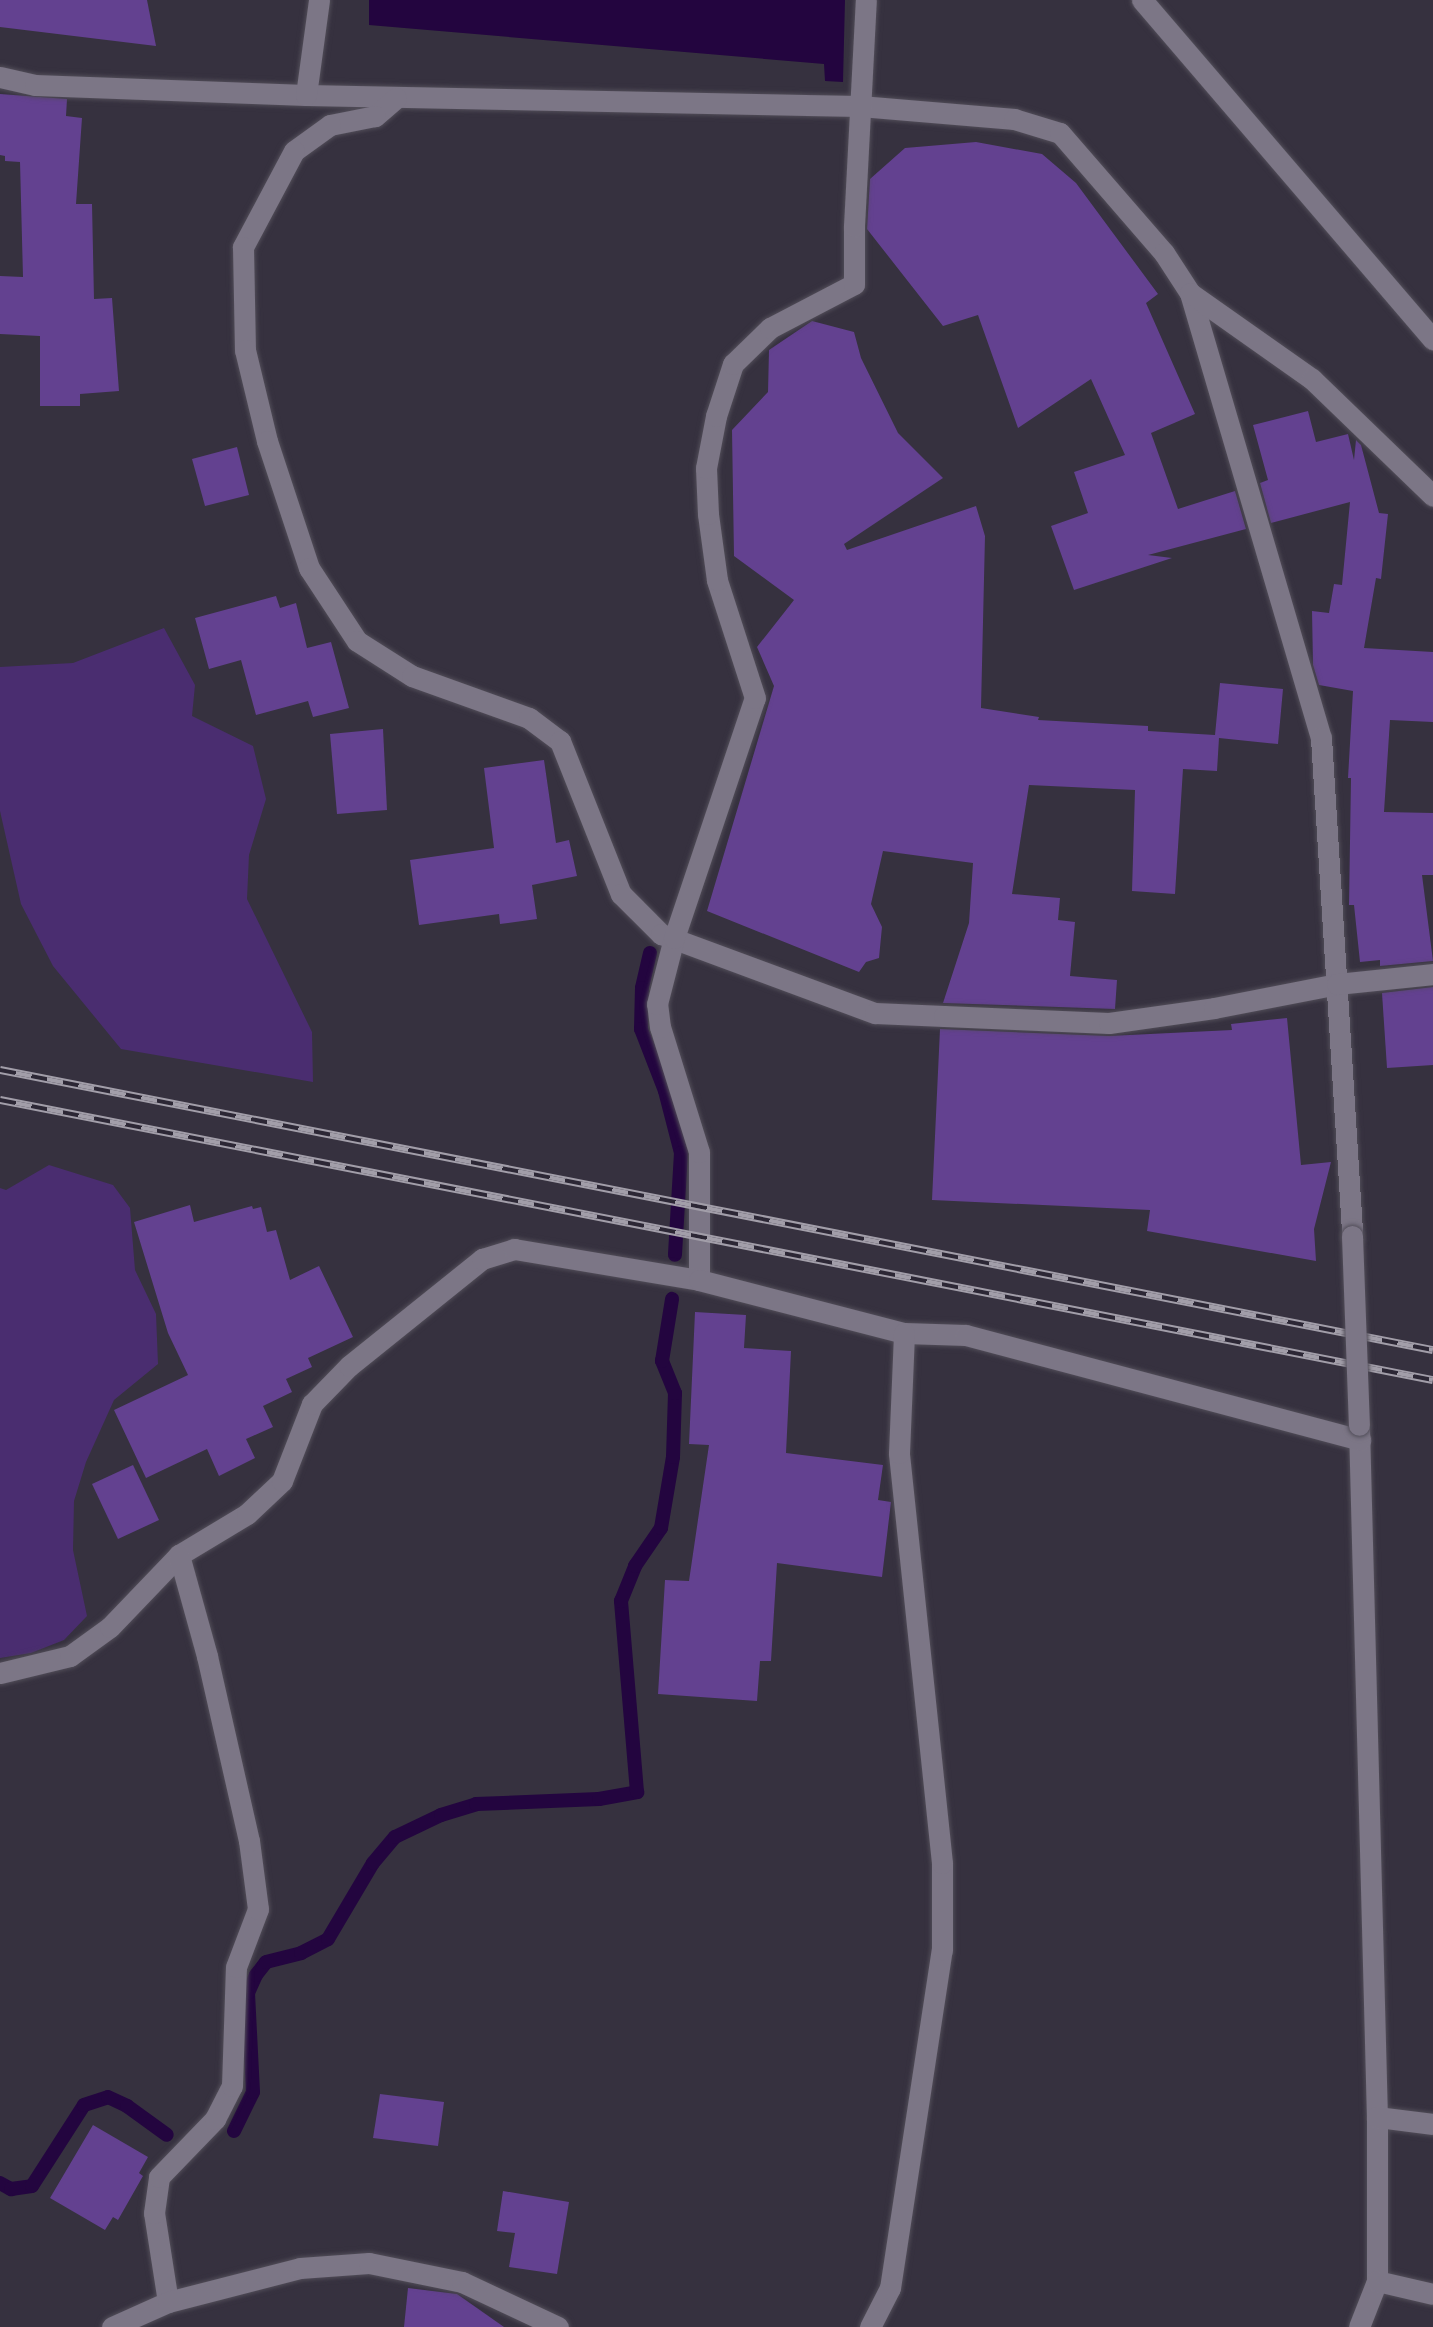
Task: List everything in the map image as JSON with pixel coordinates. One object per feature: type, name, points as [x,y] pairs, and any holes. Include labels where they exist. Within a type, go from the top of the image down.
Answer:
[{"type":"street","points":[[306,95],[319,0]]},
{"type":"street","points":[[699,1280],[699,1152],[660,1027],[657,1004],[674,938],[755,698],[717,580],[708,514],[706,468],[716,416],[733,364],[770,328],[854,284],[866,0]]},
{"type":"street","points":[[1142,0],[1433,339]]},
{"type":"street","points":[[0,77],[35,85],[306,95],[860,106],[1014,119],[1060,133],[1164,253],[1190,293],[1321,738],[1352,1236],[1377,2118],[1377,2281],[1359,2327]]},
{"type":"street","points":[[396,98],[375,116],[330,125],[294,151],[243,247],[244,350],[267,441],[309,568],[356,641],[412,676],[529,718],[560,741],[621,894],[661,934],[875,1013],[1109,1023],[1214,1008],[1337,984],[1433,974]]},
{"type":"street","points":[[1190,293],[1311,379],[1433,496]]},
{"type":"street","points":[[0,1673],[70,1657],[110,1627],[179,1555],[247,1514],[282,1481],[312,1404],[349,1366],[482,1259],[514,1249],[699,1280],[904,1333],[966,1335],[1359,1432]]},
{"type":"street","points":[[870,2327],[890,2288],[942,1950],[942,1863],[899,1453],[904,1333]]},
{"type":"street","points":[[168,2302],[154,2213],[159,2177],[215,2119],[232,2086],[236,1967],[258,1909],[249,1840],[207,1656],[179,1555]]},
{"type":"street","points":[[1377,2118],[1433,2124]]},
{"type":"street","points":[[112,2327],[168,2302],[300,2268],[369,2263],[462,2282],[558,2327]]},
{"type":"street","points":[[1377,2281],[1433,2294]]},
{"type":"shaded area","points":[[369,0],[845,0],[843,82],[825,81],[824,64],[369,25]]},
{"type":"shaded area","points":[[164,628],[195,685],[192,716],[253,746],[266,799],[249,855],[247,899],[312,1032],[313,1082],[121,1049],[53,966],[21,904],[0,811],[0,667],[73,663]]},
{"type":"shaded area","points":[[49,1165],[113,1185],[130,1208],[135,1270],[156,1314],[158,1364],[114,1400],[86,1462],[74,1501],[73,1550],[87,1616],[64,1640],[31,1653],[0,1658],[0,1188],[6,1190]]},
{"type":"building","points":[[0,0],[147,0],[156,46],[0,27]]},
{"type":"building","points":[[0,94],[67,99],[66,116],[82,118],[76,204],[92,204],[94,299],[112,298],[119,391],[80,394],[80,406],[40,406],[40,336],[0,334],[0,276],[23,277],[20,162],[5,161],[5,156],[0,155]]},
{"type":"building","points":[[976,142],[1042,154],[1076,183],[1158,294],[1146,303],[1195,414],[1151,433],[1178,509],[1235,491],[1246,529],[1148,555],[1172,558],[1074,590],[1051,526],[1088,513],[1074,472],[1125,455],[1091,379],[1018,428],[978,315],[943,326],[867,229],[870,179],[905,148]]},
{"type":"building","points":[[812,321],[854,332],[861,358],[898,433],[943,478],[844,544],[847,550],[976,506],[985,536],[981,708],[1039,717],[1038,720],[1148,726],[1148,731],[1215,735],[1220,683],[1283,689],[1278,744],[1219,738],[1217,771],[1183,769],[1175,894],[1132,891],[1135,790],[1029,785],[1012,894],[1060,898],[1058,920],[1075,922],[1070,976],[1117,980],[1115,1009],[943,1003],[969,923],[973,863],[883,851],[871,904],[882,927],[879,958],[866,962],[859,972],[707,911],[774,686],[757,647],[794,600],[734,556],[732,430],[768,392],[769,350]]},
{"type":"building","points":[[1308,411],[1316,442],[1348,434],[1354,460],[1356,440],[1361,445],[1379,513],[1388,514],[1381,579],[1376,578],[1364,648],[1433,652],[1433,722],[1390,720],[1384,812],[1433,813],[1433,875],[1422,875],[1433,961],[1380,966],[1380,960],[1360,962],[1354,905],[1349,905],[1351,778],[1348,778],[1353,691],[1319,685],[1313,665],[1312,611],[1329,613],[1334,584],[1342,585],[1350,502],[1271,523],[1260,483],[1268,480],[1253,425]]},
{"type":"building","points":[[237,447],[249,495],[205,506],[192,459]]},
{"type":"building","points":[[276,596],[280,608],[296,603],[307,648],[331,642],[349,708],[313,717],[308,701],[256,715],[241,660],[209,669],[195,618]]},
{"type":"building","points":[[383,729],[387,810],[337,814],[330,734]]},
{"type":"building","points":[[544,760],[556,843],[569,840],[577,876],[532,885],[537,919],[500,924],[499,914],[419,925],[410,860],[494,848],[484,768]]},
{"type":"building","points":[[1433,987],[1433,1065],[1387,1068],[1382,993]]},
{"type":"building","points":[[1287,1018],[1301,1165],[1331,1162],[1314,1229],[1316,1261],[1147,1231],[1150,1210],[932,1200],[940,1029],[1109,1036],[1232,1030],[1231,1024]]},
{"type":"building","points":[[190,1205],[194,1222],[252,1206],[253,1209],[261,1207],[267,1232],[276,1230],[290,1280],[319,1266],[353,1337],[308,1358],[312,1367],[286,1379],[292,1392],[263,1406],[273,1427],[246,1439],[255,1458],[219,1476],[207,1449],[146,1478],[114,1410],[188,1375],[168,1333],[134,1222]]},
{"type":"building","points":[[695,1312],[746,1315],[744,1348],[791,1351],[786,1453],[883,1465],[878,1500],[891,1502],[882,1577],[777,1563],[771,1661],[760,1661],[757,1701],[658,1694],[665,1580],[689,1581],[709,1445],[689,1444]]},
{"type":"building","points":[[133,1465],[159,1520],[118,1539],[92,1484]]},
{"type":"building","points":[[380,2094],[444,2102],[438,2146],[373,2138]]},
{"type":"building","points":[[93,2125],[148,2157],[139,2173],[143,2176],[118,2220],[113,2217],[105,2230],[50,2198]]},
{"type":"building","points":[[503,2191],[569,2202],[557,2274],[509,2267],[515,2233],[497,2231]]},
{"type":"building","points":[[408,2288],[457,2294],[504,2327],[404,2327]]},
{"type":"waterway","points":[[650,953],[642,988],[641,1029],[665,1091],[681,1153],[675,1255]]},
{"type":"waterway","points":[[234,2131],[253,2092],[248,1993],[256,1975],[266,1962],[301,1953],[328,1939],[373,1863],[395,1837],[441,1815],[476,1804],[599,1799],[637,1792],[621,1601],[635,1566],[661,1528],[673,1457],[675,1393],[662,1361],[672,1299]]},
{"type":"waterway","points":[[0,2183],[11,2189],[32,2186],[84,2105],[108,2097],[127,2106],[167,2135]]},
{"type":"railway","points":[[0,1070],[1433,1350]]},
{"type":"railway","points":[[0,1100],[1433,1380]]}]
